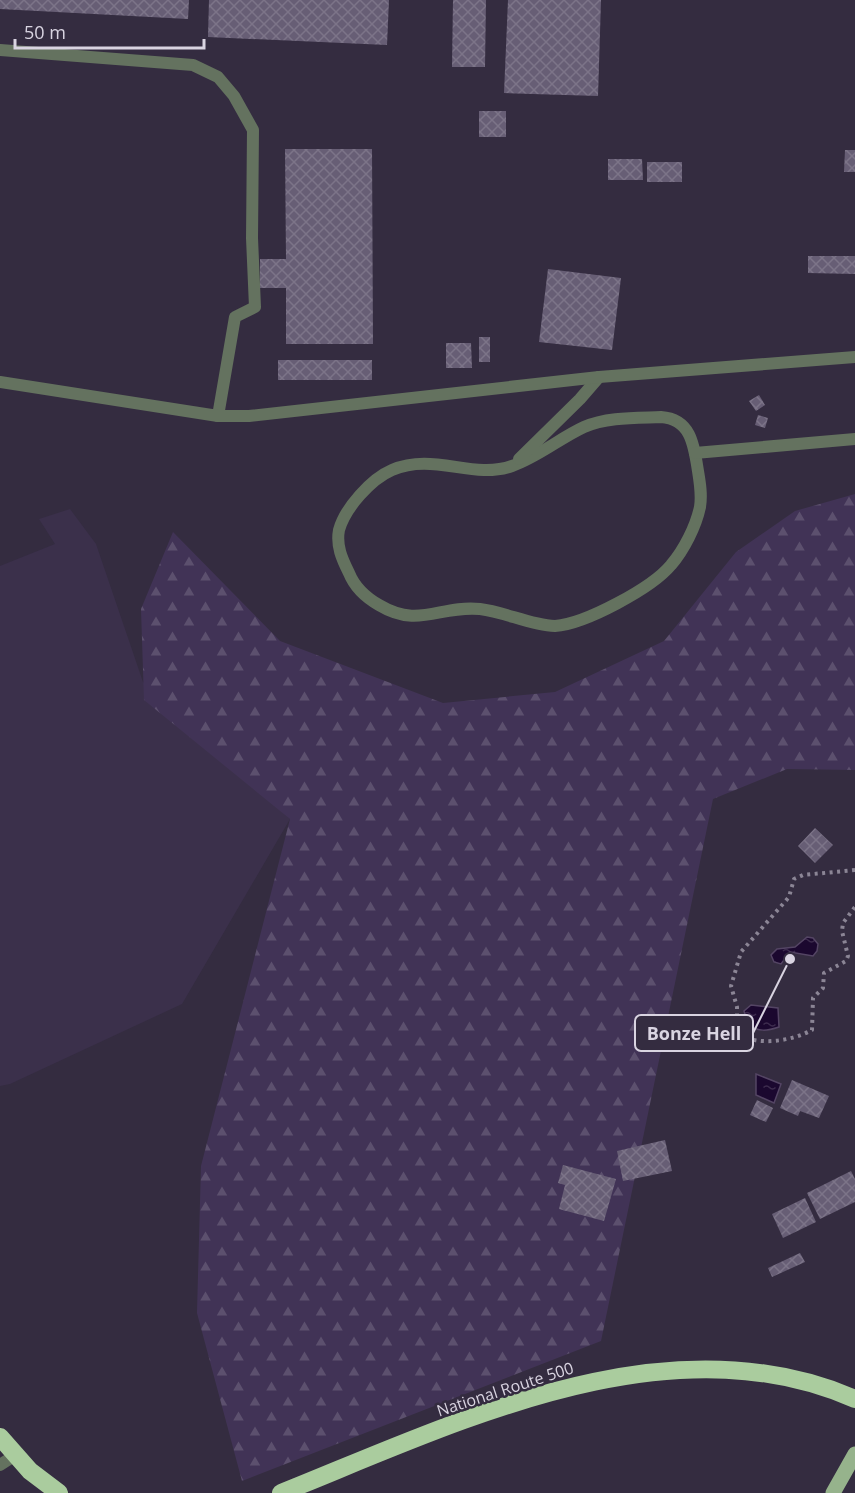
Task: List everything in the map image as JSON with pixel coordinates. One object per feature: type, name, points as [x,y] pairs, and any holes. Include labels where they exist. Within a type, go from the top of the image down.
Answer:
[{"type":"highway","name":"National Route 500","points":[[281,1493],[525,1400],[630,1374],[693,1369],[743,1371],[799,1380],[855,1399]]},
{"type":"highway","points":[[0,1437],[7,1460],[58,1493]]},
{"type":"main road","points":[[833,1493],[855,1454]]},
{"type":"street","points":[[0,50],[193,65],[218,77],[234,96],[253,129],[252,238],[255,307],[235,317],[218,416]]},
{"type":"street","points":[[0,382],[218,416],[249,416],[598,377],[855,357]]},
{"type":"street","points":[[512,466],[580,399],[598,377]]},
{"type":"street","points":[[672,418],[683,424],[690,434],[695,453],[700,488],[699,510],[685,543],[671,565],[653,580],[568,626],[544,626],[491,610],[464,608],[408,617],[390,612],[359,591],[341,556],[338,539],[347,511],[379,477],[407,464],[424,462],[484,470],[512,466],[585,426],[623,419],[672,418]]},
{"type":"street","points":[[695,453],[855,439]]},
{"type":"path","points":[[855,870],[802,875],[794,879],[789,897],[744,947],[731,986],[736,1007],[736,1033],[744,1038],[758,1040],[796,1039],[812,1030],[813,998],[822,991],[824,973],[846,961],[848,956],[842,931],[843,922],[855,907]]},
{"type":"shaded area","points":[[70,509],[96,544],[143,682],[290,819],[182,1004],[10,1084],[0,1086],[0,566],[55,544],[39,519]]},
{"type":"green space","points":[[855,494],[855,770],[787,769],[713,799],[601,1341],[242,1481],[197,1313],[201,1166],[290,819],[144,700],[141,609],[173,532],[280,641],[443,703],[555,692],[664,641],[736,552],[795,511]]},
{"type":"water","points":[[807,937],[813,938],[818,944],[813,956],[790,952],[781,964],[774,962],[771,955],[777,949],[795,947]]},
{"type":"water","points":[[751,1005],[778,1008],[779,1027],[763,1030],[748,1025],[744,1011]]},
{"type":"water","points":[[756,1074],[781,1084],[774,1103],[756,1095]]},
{"type":"building","points":[[0,0],[189,0],[188,19],[0,9]]},
{"type":"building","points":[[209,0],[389,0],[387,45],[208,37]]},
{"type":"building","points":[[453,0],[486,0],[485,67],[452,67]]},
{"type":"building","points":[[508,0],[601,0],[598,96],[504,93]]},
{"type":"building","points":[[479,111],[506,111],[506,137],[479,137]]},
{"type":"building","points":[[285,149],[372,149],[373,344],[286,344],[286,288],[260,288],[260,259],[286,259]]},
{"type":"building","points":[[845,150],[855,150],[855,172],[844,172]]},
{"type":"building","points":[[608,159],[642,159],[643,180],[608,180]]},
{"type":"building","points":[[647,162],[682,162],[682,182],[647,182]]},
{"type":"building","points":[[808,256],[855,256],[855,274],[808,273]]},
{"type":"building","points":[[548,269],[621,278],[612,350],[539,342]]},
{"type":"building","points":[[479,337],[490,337],[490,362],[479,362]]},
{"type":"building","points":[[446,343],[471,343],[472,368],[446,368]]},
{"type":"building","points":[[278,360],[372,360],[372,380],[278,380]]},
{"type":"building","points":[[759,395],[765,405],[756,411],[749,401]]},
{"type":"building","points":[[758,415],[768,418],[765,428],[755,425]]},
{"type":"building","points":[[815,828],[833,845],[815,863],[798,846]]},
{"type":"building","points":[[792,1080],[829,1096],[819,1118],[800,1111],[798,1116],[780,1108]]},
{"type":"building","points":[[757,1100],[773,1108],[766,1122],[750,1115]]},
{"type":"building","points":[[665,1140],[672,1171],[623,1181],[617,1151]]},
{"type":"building","points":[[563,1165],[616,1179],[604,1221],[559,1209],[565,1185],[558,1183]]},
{"type":"building","points":[[851,1171],[855,1179],[855,1202],[820,1219],[807,1193]]},
{"type":"building","points":[[805,1198],[816,1222],[783,1238],[772,1214]]},
{"type":"building","points":[[800,1253],[805,1262],[772,1277],[768,1268]]},
{"type":"place","name":"Bonze Hell","points":[[790,959]]}]
